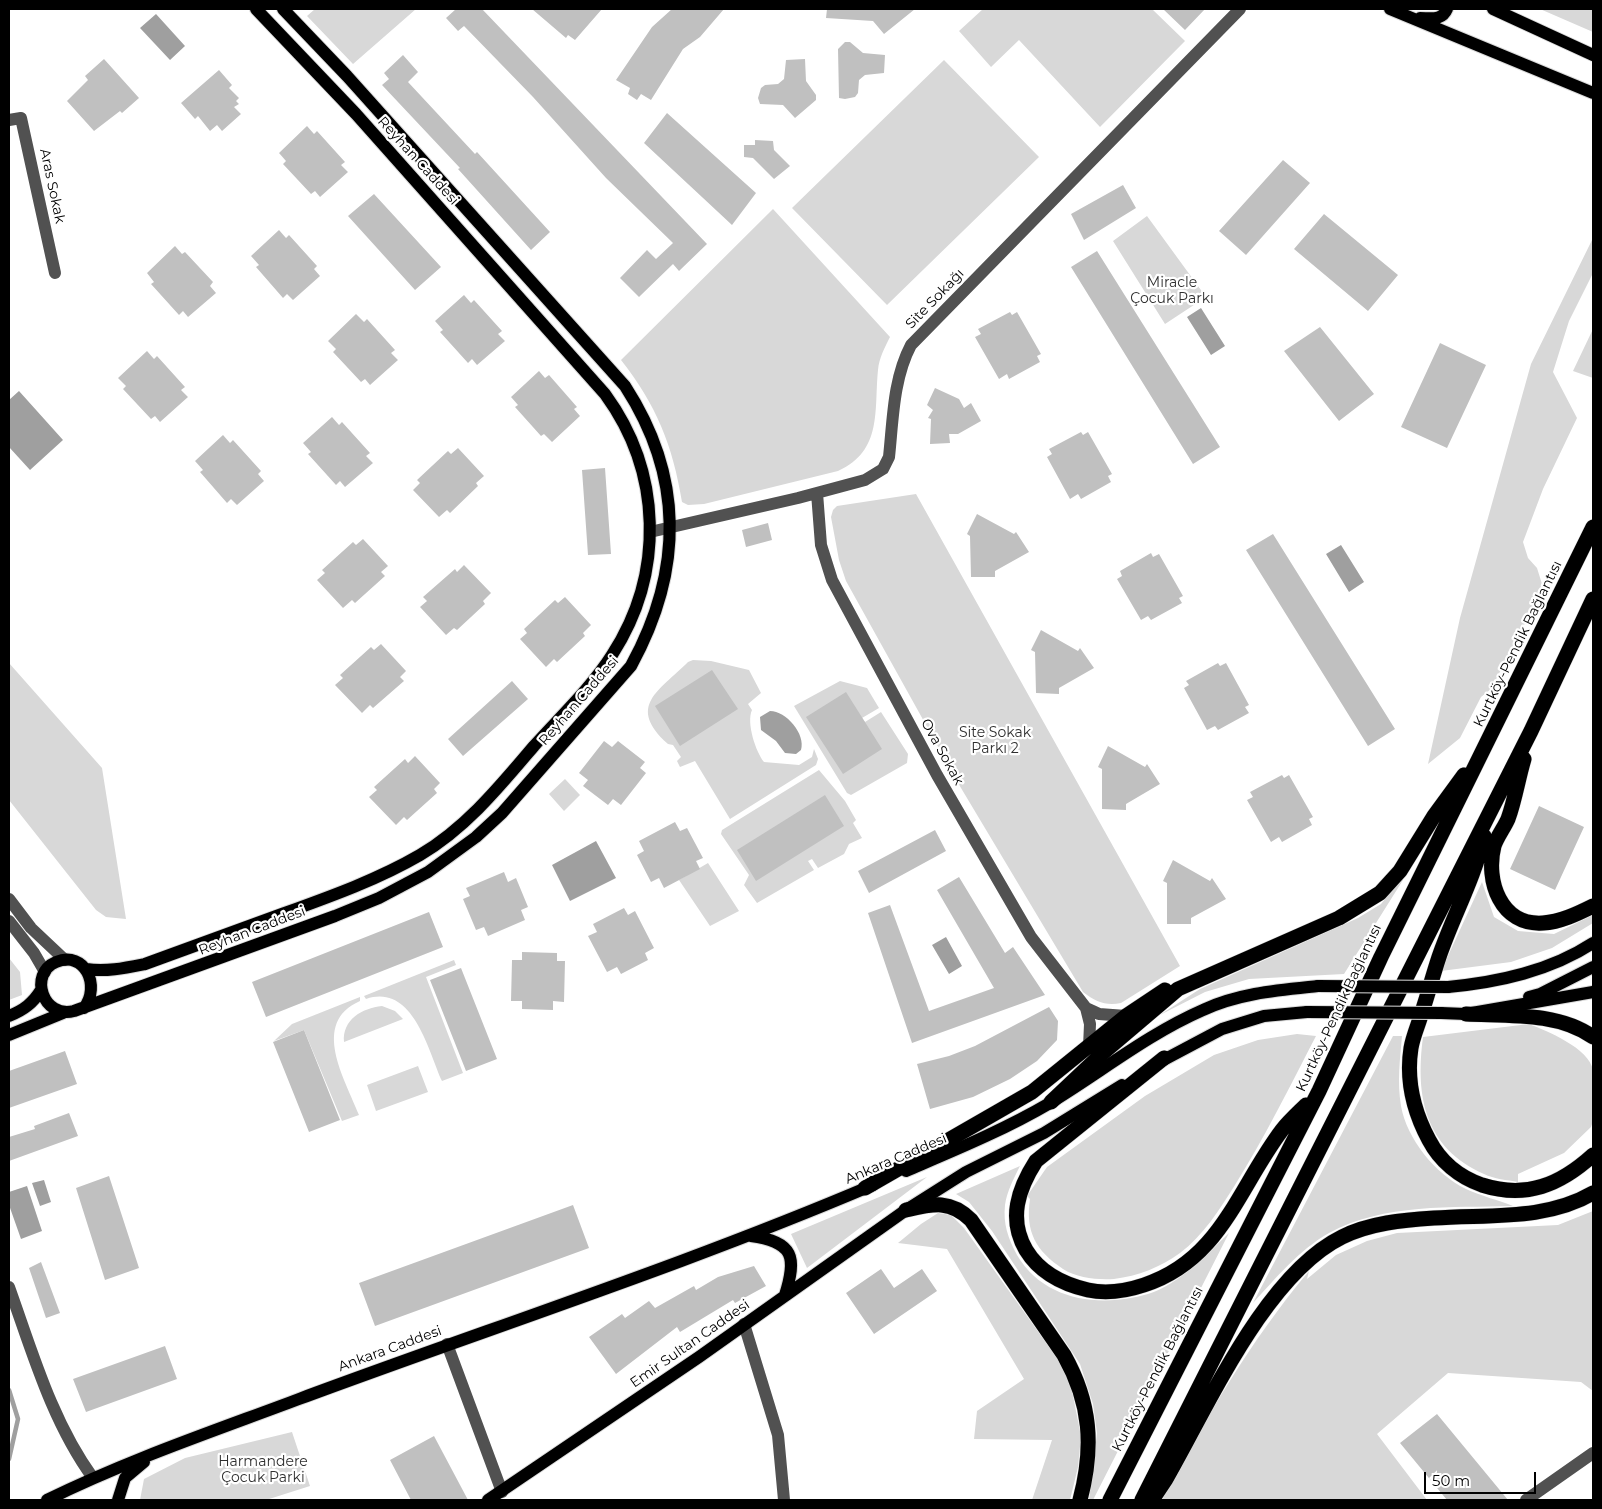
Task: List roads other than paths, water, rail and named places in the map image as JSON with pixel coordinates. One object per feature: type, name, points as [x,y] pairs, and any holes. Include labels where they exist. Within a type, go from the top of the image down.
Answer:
[{"type":"highway","name":"Kurtköy-Pendik Bağlantısı","points":[[1110,1500],[1319,1091],[1381,957],[1491,738],[1593,527]]},
{"type":"highway","points":[[1142,1500],[1531,731],[1593,599]]},
{"type":"highway","points":[[1531,731],[1508,819],[1494,846],[1491,875],[1494,891],[1501,904],[1526,922],[1552,922],[1593,906]]},
{"type":"highway","points":[[1051,1102],[1106,1051],[1178,990],[1338,918],[1380,892],[1400,871],[1434,816],[1491,738]]},
{"type":"highway","points":[[1489,812],[1477,866],[1439,957],[1411,1049],[1411,1092],[1418,1121],[1432,1146],[1449,1167],[1479,1184],[1501,1191],[1525,1191],[1545,1186],[1573,1173],[1593,1156]]},
{"type":"highway","points":[[1526,922],[1556,919],[1593,900]]},
{"type":"highway","points":[[865,1188],[1032,1092],[1126,1016],[1184,977],[1287,941]]},
{"type":"highway","points":[[1466,1014],[1535,1017],[1582,1029],[1593,1037]]},
{"type":"highway","points":[[1164,1058],[1036,1161],[1024,1180],[1017,1203],[1016,1224],[1023,1244],[1042,1269],[1064,1284],[1098,1292],[1129,1290],[1154,1282],[1183,1265],[1215,1236],[1282,1130],[1319,1091]]},
{"type":"highway","points":[[1152,1500],[1166,1479],[1256,1320],[1293,1274],[1318,1253],[1341,1237],[1367,1227],[1400,1220],[1532,1214],[1580,1201],[1593,1193]]},
{"type":"highway","points":[[906,1210],[933,1204],[951,1206],[962,1211],[971,1220],[1064,1355],[1080,1387],[1085,1404],[1088,1462],[1080,1500]]},
{"type":"main road","name":"Reyhan Caddesi","points":[[86,969],[114,970],[145,964],[336,895],[394,870],[440,842],[469,817],[502,782],[612,656],[631,619],[646,579],[650,532],[646,488],[641,464],[622,417],[605,394],[356,114],[256,9]]},
{"type":"main road","name":"Reyhan Caddesi","points":[[84,1008],[230,956],[379,898],[428,872],[454,855],[476,837],[517,795],[631,666],[644,643],[662,592],[670,550],[671,528],[668,494],[663,467],[636,404],[603,360],[570,322],[284,9]]},
{"type":"main road","points":[[1390,9],[1593,93]]},
{"type":"main road","points":[[1412,18],[1438,18],[1447,9]]},
{"type":"main road","points":[[1492,9],[1593,55]]},
{"type":"main road","points":[[553,336],[570,322]]},
{"type":"main road","points":[[502,782],[517,795]]},
{"type":"main road","name":"Ankara Caddesi","points":[[47,1500],[93,1478],[163,1450],[447,1344],[748,1236],[997,1132],[1051,1102],[1157,1034],[1204,1009],[1262,992],[1318,986],[1448,987],[1478,984],[1519,976],[1552,964],[1593,943]]},
{"type":"main road","points":[[9,1016],[21,1011],[34,1001],[41,990],[45,972],[57,961],[65,960],[80,964],[86,969],[92,982],[92,992],[90,1000],[84,1008],[63,1013],[9,1035]]},
{"type":"main road","points":[[1466,1014],[1540,994],[1593,967]]},
{"type":"main road","points":[[41,990],[50,1006],[63,1013]]},
{"type":"main road","points":[[1466,1014],[1593,992]]},
{"type":"main road","name":"Emir Sultan Caddesi","points":[[488,1500],[906,1210],[966,1172],[1044,1134],[1164,1058],[1222,1029],[1264,1016],[1307,1012],[1466,1014]]},
{"type":"main road","name":"Ankara Caddesi","points":[[748,1236],[767,1238],[781,1244],[790,1256],[792,1272],[785,1295]]},
{"type":"main road","points":[[118,1500],[125,1478],[133,1470],[163,1450]]},
{"type":"street","name":"Site Sokağı","points":[[650,532],[818,493],[865,480],[883,469],[889,457],[898,376],[910,345],[1240,9]]},
{"type":"street","name":"Aras Sokak","points":[[9,120],[21,118],[55,273]]},
{"type":"street","name":"Ova Sokak","points":[[818,493],[820,545],[832,580],[937,775],[1031,937],[1086,1008],[1090,1024],[1089,1047]]},
{"type":"street","points":[[9,899],[31,928],[65,960]]},
{"type":"street","points":[[9,921],[34,953],[45,972]]},
{"type":"street","points":[[1086,1008],[1099,1014],[1126,1016]]},
{"type":"street","points":[[9,1287],[63,1430],[77,1456],[93,1478]]},
{"type":"street","points":[[744,1324],[778,1435],[784,1500]]},
{"type":"street","points":[[447,1344],[502,1492]]},
{"type":"street","points":[[1526,1500],[1593,1452]]},
{"type":"waterway","points":[[9,1390],[18,1419],[9,1459]]},
{"type":"park label","name":"Miracle Çocuk Parkı","points":[[1172,292]]},
{"type":"park label","name":"Site Sokak Parkı 2","points":[[995,742]]},
{"type":"park label","name":"Harmandere Çocuk Parki","points":[[263,1470]]}]
